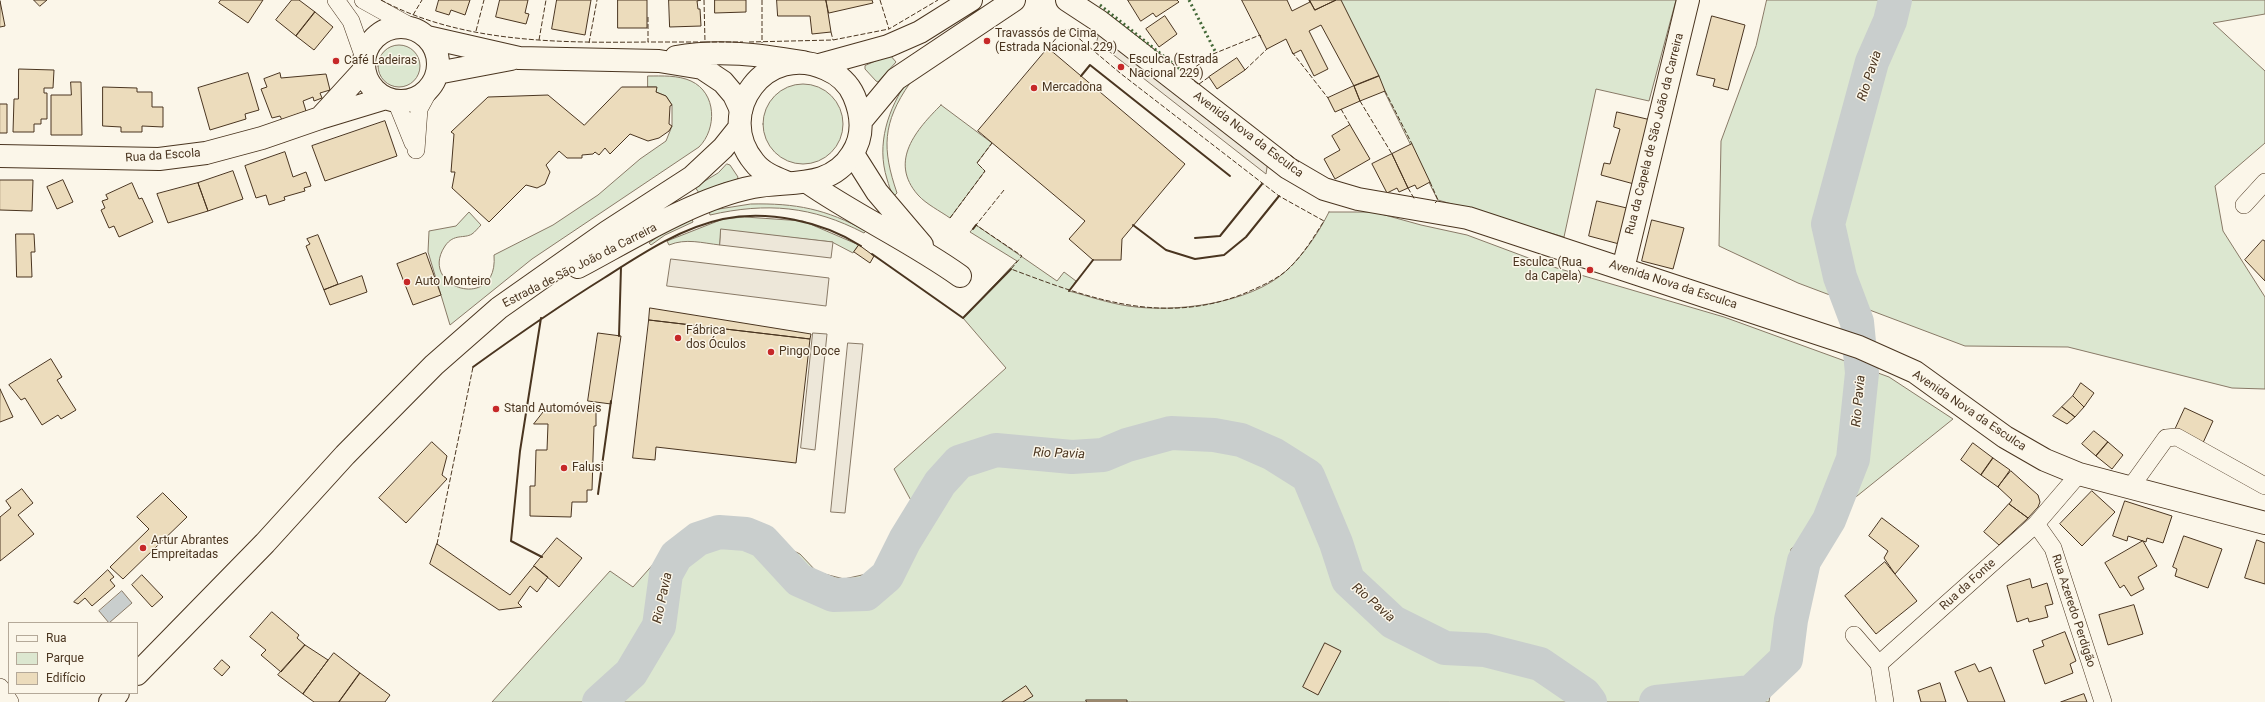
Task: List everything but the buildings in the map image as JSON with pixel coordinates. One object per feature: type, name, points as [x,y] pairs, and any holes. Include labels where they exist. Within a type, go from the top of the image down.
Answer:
[{"type":"street","points":[[336,0],[351,21],[368,82],[376,91],[391,99],[416,98],[434,79],[519,58]]},
{"type":"street","points":[[363,0],[422,34],[435,48],[438,61],[434,79],[419,110],[416,150],[391,99]]},
{"type":"street","points":[[740,119],[747,94],[758,79],[772,69],[785,65],[811,64],[888,46],[920,32],[972,0]]},
{"type":"street","points":[[861,122],[896,79],[1014,0]]},
{"type":"street","name":"Avenida Nova da Esculca","points":[[1067,0],[1099,21],[1288,168],[1314,184],[1358,199],[1468,218],[1856,346],[1915,372],[2005,437],[2045,460],[2079,474],[2265,523]]},
{"type":"street","name":"Avenida Nova da Esculca","points":[[1083,0],[1099,21]]},
{"type":"street","name":"Rua da Capela de São João da Carreira","points":[[1623,269],[1688,0]]},
{"type":"street","points":[[320,118],[364,64],[368,47],[374,38],[383,31],[394,27],[519,58],[659,61],[702,68],[722,82],[734,95],[740,119],[744,147],[754,163],[770,175],[797,182],[837,202],[929,254],[960,276]]},
{"type":"street","points":[[659,61],[694,54],[749,53],[811,64],[832,71],[848,87],[859,107],[861,122],[859,138],[853,154],[834,174],[821,180],[797,182]]},
{"type":"street","name":"Rua da Escola","points":[[0,156],[152,159],[206,153],[262,138],[320,118],[391,99]]},
{"type":"street","name":"Estrada de São João da Carreira","points":[[498,308],[607,232],[692,176],[723,148],[740,119]]},
{"type":"street","points":[[853,154],[877,192],[929,254]]},
{"type":"street","name":"Estrada de São João da Carreira","points":[[498,308],[710,200],[753,187],[797,182]]},
{"type":"street","points":[[2244,205],[2265,182]]},
{"type":"street","points":[[138,673],[265,543],[345,455],[434,365],[498,308]]},
{"type":"street","points":[[2130,488],[2166,438],[2177,437],[2265,486]]},
{"type":"street","name":"Rua da Fonte","points":[[1879,664],[2036,524],[2079,474]]},
{"type":"street","name":"Rua Azeredo Perdigão","points":[[2036,524],[2053,548],[2103,702]]},
{"type":"street","points":[[1854,635],[1879,664],[1885,702]]},
{"type":"street","points":[[0,687],[10,702]]},
{"type":"street","points":[[110,702],[117,694]]},
{"type":"green space","points":[[1340,0],[1676,0],[1649,101],[1596,89],[1564,237],[1438,200]]},
{"type":"green space","points":[[1767,0],[2265,0],[2265,14],[2213,23],[2265,71],[2265,143],[2215,186],[2223,231],[2265,297],[2265,389],[2232,388],[2068,347],[1965,346],[1798,283],[1719,246],[1721,141],[1756,46]]},
{"type":"green space","points":[[395,45],[403,45],[411,48],[417,54],[420,66],[417,78],[411,84],[403,87],[395,87],[387,84],[381,78],[378,70],[378,62],[381,54],[387,48]]},
{"type":"green space","points":[[890,55],[896,62],[878,82],[865,69],[865,66]]},
{"type":"green space","points":[[648,76],[670,76],[686,79],[700,87],[706,94],[710,102],[712,112],[711,121],[709,131],[699,147],[532,259],[450,325],[428,252],[429,231],[456,226],[469,212],[481,225],[472,234],[452,239],[448,242],[439,261],[442,273],[450,283],[461,288],[473,289],[485,284],[492,273],[494,255],[553,225],[598,195],[640,159],[666,141],[672,126],[672,105],[666,96],[656,92],[656,87],[648,87]]},
{"type":"green space","points":[[908,80],[910,83],[894,111],[887,136],[889,163],[897,193],[894,196],[887,179],[884,166],[884,140],[890,115]]},
{"type":"green space","points":[[795,84],[811,84],[832,95],[843,116],[843,132],[832,153],[811,164],[795,164],[781,158],[774,153],[769,146],[763,132],[763,116],[769,102],[774,95],[781,90]]},
{"type":"green space","points":[[941,105],[992,143],[977,163],[985,171],[950,218],[918,195],[909,182],[906,170],[906,158],[909,146],[923,124]]},
{"type":"green space","points":[[727,164],[730,165],[738,177],[737,180],[724,183],[699,193],[695,187],[718,173]]},
{"type":"green space","points":[[751,204],[797,206],[810,209],[837,217],[866,231],[864,233],[826,217],[789,209],[751,209],[710,215],[709,211]]},
{"type":"green space","points":[[1329,212],[1374,212],[1421,225],[1467,235],[1550,266],[1724,317],[1889,377],[1953,419],[1791,549],[1769,702],[492,702],[610,571],[633,587],[672,543],[702,526],[750,526],[772,540],[800,554],[817,572],[844,579],[871,573],[888,549],[914,506],[894,469],[1006,368],[963,318],[1017,261],[970,232],[976,225],[1057,281],[1064,272],[1076,281],[1069,291],[1121,305],[1147,308],[1167,308],[1211,304],[1253,291],[1271,282],[1286,271],[1305,251]]},
{"type":"green space","points":[[745,217],[803,221],[859,245],[853,253],[832,242],[721,230],[720,245],[688,241],[669,245],[667,241],[723,219]]},
{"type":"green space","points":[[692,219],[693,222],[665,235],[651,245],[649,243],[663,233]]},
{"type":"shaded area","points":[[1100,30],[1268,161],[1266,174],[1097,42]]},
{"type":"shaded area","points":[[721,229],[833,242],[831,258],[720,245]]},
{"type":"shaded area","points":[[671,259],[829,278],[826,306],[667,286]]},
{"type":"shaded area","points":[[813,333],[827,334],[815,450],[801,448]]},
{"type":"shaded area","points":[[848,343],[863,344],[845,513],[831,512]]},
{"type":"shaded area","points":[[122,591],[132,603],[110,622],[108,622],[99,611]]},
{"type":"waterway","name":"Rio Pavia","points":[[1656,702],[1751,692],[1786,659],[1791,620],[1804,561],[1829,520],[1853,459],[1862,373],[1857,322],[1840,277],[1828,224],[1872,62],[1890,21],[1895,0]]},
{"type":"waterway","name":"Rio Pavia","points":[[599,702],[631,673],[659,626],[666,574],[676,556],[698,539],[719,532],[746,534],[763,541],[799,580],[833,595],[866,594],[887,576],[905,540],[940,483],[959,462],[996,450],[1072,457],[1103,455],[1127,445],[1171,433],[1214,435],[1241,440],[1273,454],[1308,476],[1336,543],[1348,580],[1393,622],[1445,648],[1485,650],[1540,664],[1584,694],[1590,702]]},
{"type":"hedge","points":[[1189,0],[1216,53]]},
{"type":"hedge","points":[[1100,5],[1186,74]]},
{"type":"fence","points":[[381,0],[412,14],[444,25],[511,38],[580,42],[648,42]]},
{"type":"fence","points":[[413,15],[422,0]]},
{"type":"fence","points":[[476,31],[484,0]]},
{"type":"fence","points":[[539,40],[546,0]]},
{"type":"fence","points":[[589,43],[597,0]]},
{"type":"fence","points":[[704,0],[705,42],[743,42]]},
{"type":"fence","points":[[762,0],[762,43]]},
{"type":"fence","points":[[880,0],[889,29],[938,0]]},
{"type":"fence","points":[[648,17],[648,42],[705,42]]},
{"type":"fence","points":[[749,42],[833,40],[889,29]]},
{"type":"fence","points":[[1004,190],[976,225],[1022,256],[1011,269],[1068,290],[1097,298],[1154,308],[1183,308],[1213,303],[1243,294],[1265,284],[1281,275],[1292,266],[1307,247],[1324,221],[1279,196],[1120,73],[1069,30],[1063,30],[1048,48]]},
{"type":"fence","points":[[831,32],[833,40]]},
{"type":"fence","points":[[1198,84],[1186,74],[1213,54],[1260,35],[1261,38]]},
{"type":"fence","points":[[1245,70],[1267,49]]},
{"type":"fence","points":[[1292,52],[1328,98]]},
{"type":"fence","points":[[1199,84],[1209,77]]},
{"type":"fence","points":[[1385,91],[1412,144]]},
{"type":"fence","points":[[1360,101],[1392,154]]},
{"type":"fence","points":[[1341,109],[1350,125]]},
{"type":"fence","points":[[950,218],[985,171],[977,163],[992,143]]},
{"type":"fence","points":[[1290,155],[1299,162]]},
{"type":"fence","points":[[1430,182],[1438,200],[1435,203]]},
{"type":"fence","points":[[1408,188],[1415,200]]},
{"type":"fence","points":[[437,544],[473,367]]},
{"type":"wall","points":[[1081,76],[1090,65],[1230,176]]},
{"type":"wall","points":[[1195,238],[1220,236],[1262,184]]},
{"type":"wall","points":[[1133,225],[1166,250],[1195,259],[1224,255],[1246,237],[1279,196]]},
{"type":"wall","points":[[473,367],[554,310],[632,260],[661,243],[707,223],[740,217],[776,217],[812,224],[846,237],[861,246]]},
{"type":"wall","points":[[973,229],[976,225]]},
{"type":"wall","points":[[872,254],[963,318],[1011,269]]},
{"type":"wall","points":[[1069,291],[1093,260]]},
{"type":"wall","points":[[619,336],[621,267]]},
{"type":"wall","points":[[541,318],[520,451],[511,541],[542,557]]},
{"type":"wall","points":[[598,494],[611,401]]},
{"type":"place","name":"Travassós de Cima (Estrada Nacional 229)","points":[[987,41]]},
{"type":"place","name":"Café Ladeiras","points":[[336,61]]},
{"type":"place","name":"Esculca (Estrada Nacional 229)","points":[[1121,67]]},
{"type":"place","name":"Mercadona","points":[[1034,88]]},
{"type":"place","name":"Esculca (Rua da Capela)","points":[[1590,270]]},
{"type":"place","name":"Auto Monteiro","points":[[407,282]]},
{"type":"place","name":"Fábrica dos Óculos","points":[[678,338]]},
{"type":"place","name":"Pingo Doce","points":[[771,352]]},
{"type":"place","name":"Stand Automóveis","points":[[496,409]]},
{"type":"place","name":"Falusi","points":[[564,468]]},
{"type":"place","name":"Artur Abrantes Empreitadas","points":[[143,548]]}]
